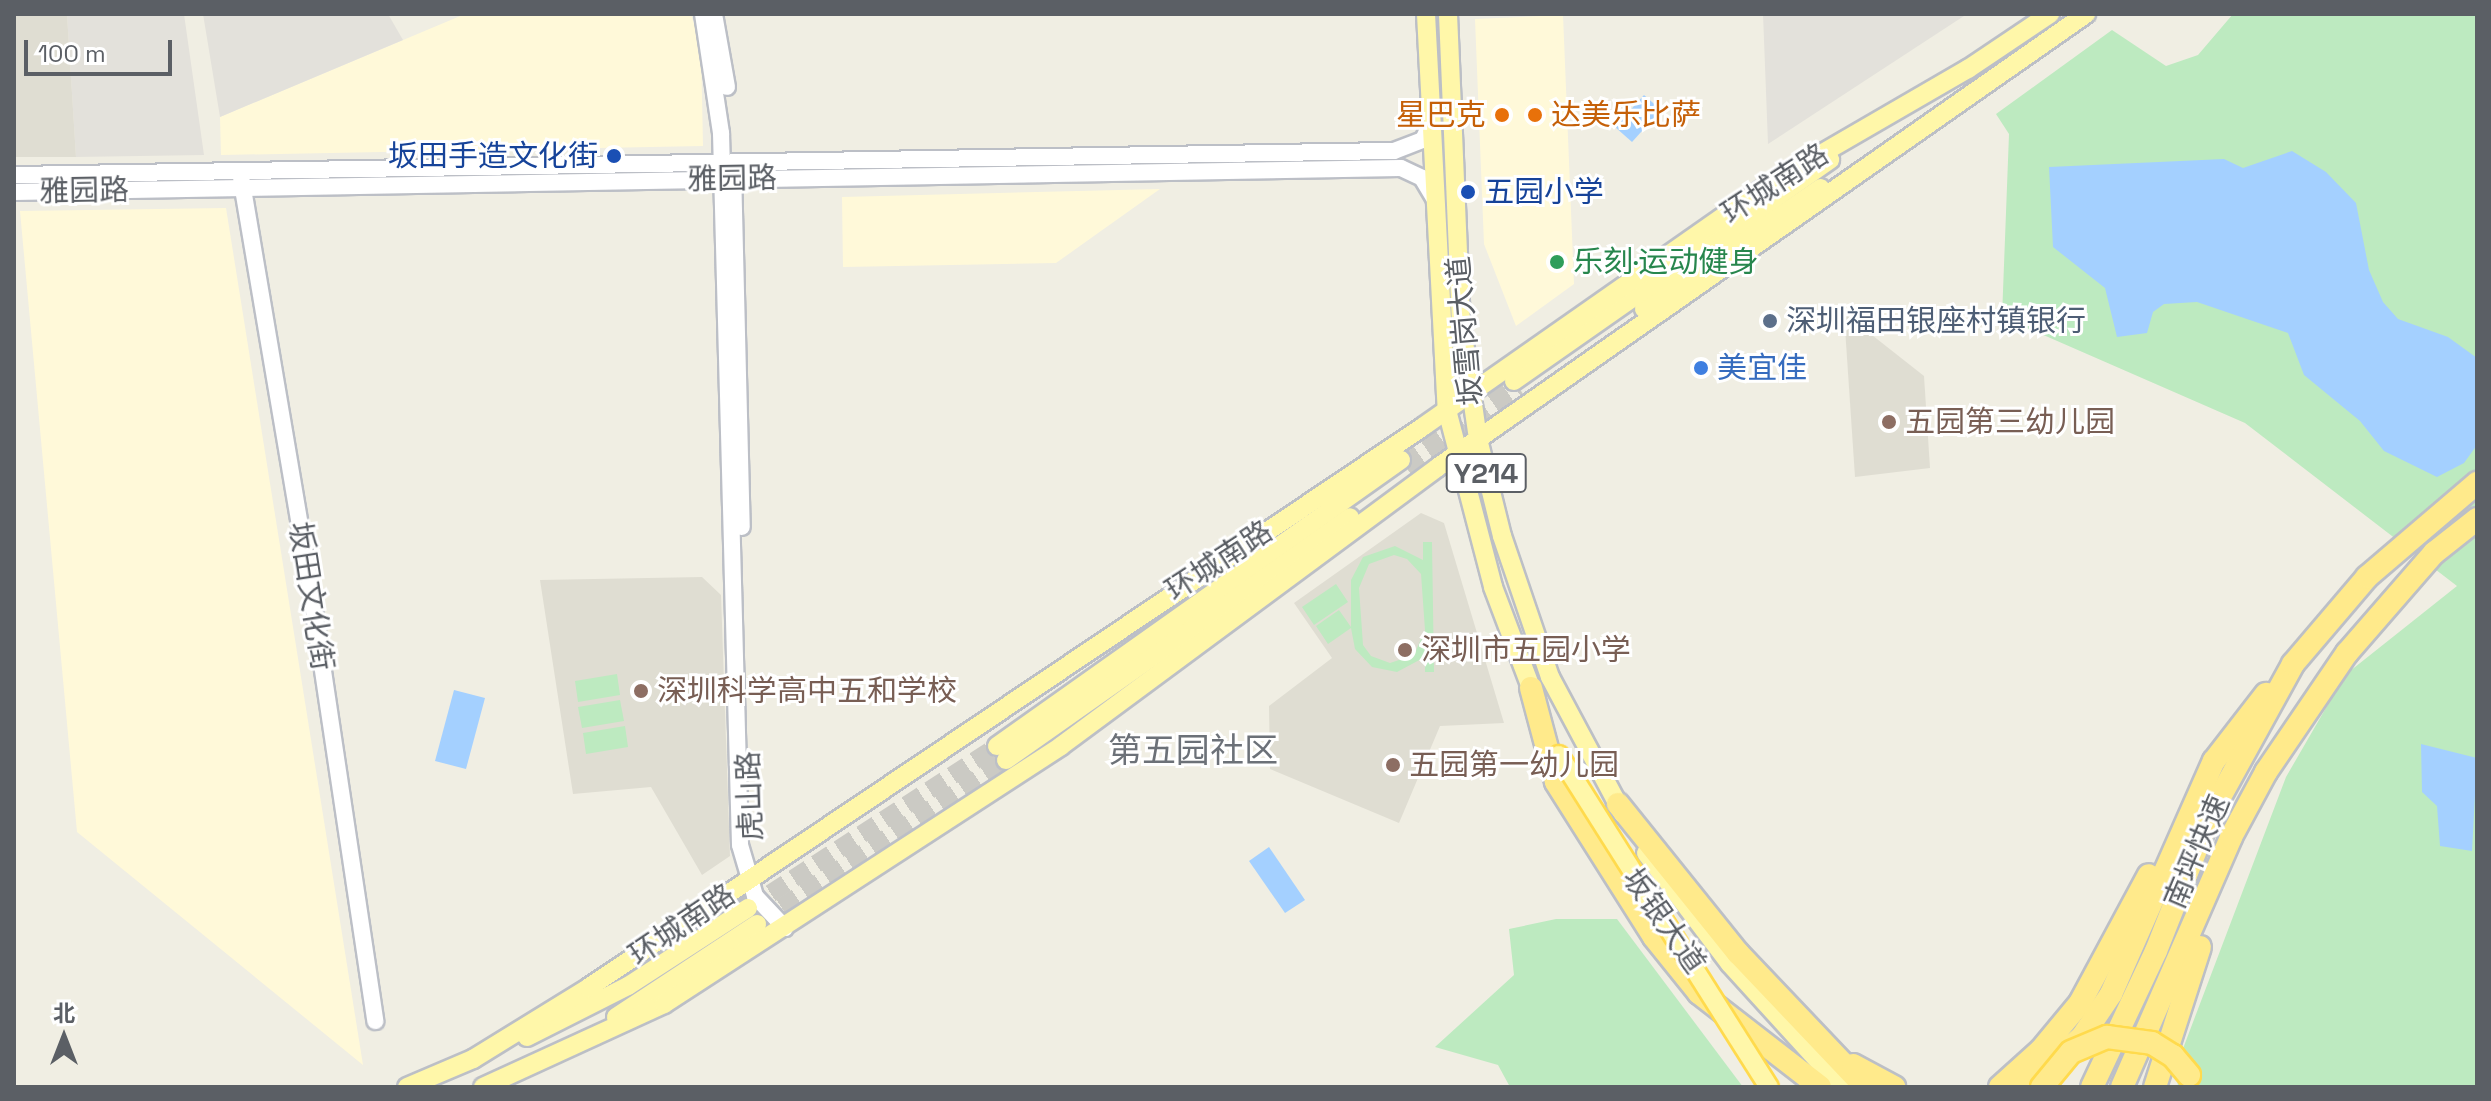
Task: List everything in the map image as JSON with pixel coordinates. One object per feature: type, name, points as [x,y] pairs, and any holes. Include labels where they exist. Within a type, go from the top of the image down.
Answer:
[{"type":"highway","name":"南坪快速","points":[[2092,1087],[2156,951],[2209,817],[2293,664],[2412,534],[2477,483]]},
{"type":"highway","name":"南坪快速","points":[[2122,1087],[2245,807],[2347,653],[2434,553],[2477,519]]},
{"type":"highway","points":[[2013,1082],[2082,1037],[2111,994],[2197,795],[2231,737],[2293,664]]},
{"type":"highway","points":[[1531,688],[1556,782],[1626,895],[1689,982],[1820,1087]]},
{"type":"highway","points":[[1618,804],[1738,953],[1865,1087]]},
{"type":"highway","points":[[2158,1082],[2200,947],[2212,886]]},
{"type":"highway","points":[[2042,1087],[2071,1052],[2107,1037],[2152,1043],[2173,1056],[2192,1081]]},
{"type":"highway","points":[[1763,1041],[1801,1087]]},
{"type":"highway","points":[[1835,1055],[1894,1087]]},
{"type":"main road","name":"虎山路","points":[[703,14],[727,172]]},
{"type":"main road","name":"虎山路","points":[[714,14],[727,172],[752,878],[785,928]]},
{"type":"main road","name":"坂雪岗大道","points":[[1426,14],[1447,410],[1493,587],[1559,755]]},
{"type":"main road","name":"坂雪岗大道","points":[[1448,14],[1468,395],[1502,536],[1550,677],[1618,804],[1673,893]]},
{"type":"main road","name":"环城南路","points":[[1971,99],[1773,218],[1518,388],[2050,14]]},
{"type":"main road","name":"环城南路","points":[[483,1087],[522,1072],[664,1004],[1061,746],[1280,588],[1457,453],[1971,99],[2086,14]]},
{"type":"main road","name":"环城南路","points":[[473,1059],[752,878],[1447,410],[1771,183],[1968,69]]},
{"type":"main road","name":"雅园路","points":[[727,172],[1394,151],[1423,140],[1431,123]]},
{"type":"main road","name":"雅园路","points":[[14,192],[241,180],[727,172],[1401,168],[1422,178],[1435,200]]},
{"type":"main road","name":"雅园路","points":[[14,175],[241,180]]},
{"type":"main road","name":"坂田文化街","points":[[241,180],[309,577],[375,1021]]},
{"type":"main road","name":"环城南路","points":[[1406,467],[1105,691],[1002,753],[1057,705],[1406,467]]},
{"type":"main road","points":[[1057,705],[1112,650],[1259,547],[1319,495]]},
{"type":"main road","points":[[1105,691],[1280,588]]},
{"type":"main road","name":"坂银大道","points":[[1559,755],[1769,1087]]},
{"type":"main road","name":"坂银大道","points":[[1673,893],[1842,1087]]},
{"type":"main road","name":"环城南路","points":[[407,1087],[590,1008],[752,916],[591,1034],[522,1072]]},
{"type":"shaded area","points":[[14,14],[67,14],[76,157],[16,157]]},
{"type":"shaded area","points":[[67,14],[184,14],[204,155],[76,157]]},
{"type":"shaded area","points":[[203,14],[388,14],[403,40],[220,117]]},
{"type":"shaded area","points":[[465,14],[691,14],[701,48],[703,146],[221,155],[220,117]]},
{"type":"shaded area","points":[[1763,14],[1967,14],[1768,144]]},
{"type":"shaded area","points":[[1563,15],[1574,284],[1516,326],[1484,244],[1475,19]]},
{"type":"shaded area","points":[[1160,189],[1056,263],[843,267],[842,197]]},
{"type":"shaded area","points":[[226,208],[363,1065],[77,832],[20,211]]},
{"type":"shaded area","name":"五园第三幼儿园","points":[[1844,313],[1924,376],[1930,468],[1855,477]]},
{"type":"shaded area","name":"深圳市五园小学","points":[[1421,513],[1444,523],[1504,723],[1440,726],[1399,823],[1270,769],[1269,706],[1332,658],[1294,603]]},
{"type":"shaded area","name":"深圳科学高中五和学校","points":[[702,577],[721,595],[730,856],[702,875],[651,787],[573,794],[540,580]]},
{"type":"green space","points":[[2233,14],[2477,14],[2477,1087],[2178,1087],[2176,1067],[2286,777],[2345,675],[2457,586],[2245,423],[2002,317],[2009,134],[1996,114],[2112,30],[2166,66],[2198,55]]},
{"type":"green space","points":[[1423,542],[1432,542],[1434,672],[1425,672],[1425,657],[1397,672],[1372,667],[1355,649],[1351,628],[1328,644],[1316,626],[1339,610],[1351,627],[1351,580],[1363,557],[1395,546],[1423,560]],"holes":[[[1394,555],[1407,559],[1421,574],[1425,630],[1414,655],[1390,663],[1371,656],[1363,645],[1359,588],[1369,564]]]},
{"type":"green space","points":[[1336,584],[1348,602],[1314,625],[1302,607]]},
{"type":"green space","points":[[617,674],[620,695],[578,702],[575,681]]},
{"type":"green space","points":[[620,700],[624,721],[582,728],[578,707]]},
{"type":"green space","points":[[625,726],[628,747],[586,754],[583,733]]},
{"type":"green space","points":[[1556,919],[1617,919],[1743,1087],[1510,1087],[1498,1065],[1435,1047],[1514,975],[1509,929]]},
{"type":"water","points":[[1644,95],[1661,110],[1632,142],[1615,127]]},
{"type":"water","points":[[2292,151],[2326,172],[2356,203],[2369,270],[2383,302],[2398,319],[2448,337],[2477,358],[2477,445],[2464,463],[2437,477],[2384,451],[2360,421],[2304,375],[2288,333],[2197,302],[2164,304],[2153,312],[2147,333],[2117,337],[2105,288],[2053,247],[2049,167],[2224,159],[2243,168]]},
{"type":"water","points":[[454,690],[485,698],[466,769],[435,761]]},
{"type":"water","points":[[2421,744],[2477,758],[2472,851],[2440,846],[2437,806],[2422,792]]},
{"type":"water","points":[[1269,847],[1305,900],[1285,913],[1249,861]]},
{"type":"tunnel","points":[[1401,460],[1514,381]]},
{"type":"tunnel","points":[[1410,473],[1523,394]]},
{"type":"tunnel","points":[[748,908],[997,746]]},
{"type":"tunnel","points":[[759,922],[1006,760]]},
{"type":"place","name":"星巴克","points":[[1502,115]]},
{"type":"place","name":"达美乐比萨","points":[[1535,115]]},
{"type":"place","name":"坂田手造文化街","points":[[614,156]]},
{"type":"place","name":"五园小学","points":[[1468,192]]},
{"type":"place","name":"乐刻·运动健身","points":[[1557,262]]},
{"type":"place","name":"深圳福田银座村镇银行","points":[[1770,321]]},
{"type":"place","name":"美宜佳","points":[[1701,368]]},
{"type":"place","name":"五园第三幼儿园","points":[[1889,422]]},
{"type":"place","name":"深圳市五园小学","points":[[1405,650]]},
{"type":"place","name":"深圳科学高中五和学校","points":[[641,691]]},
{"type":"place","name":"五园第一幼儿园","points":[[1393,765]]},
{"type":"district","name":"第五园社区","points":[[1193,751]]}]
